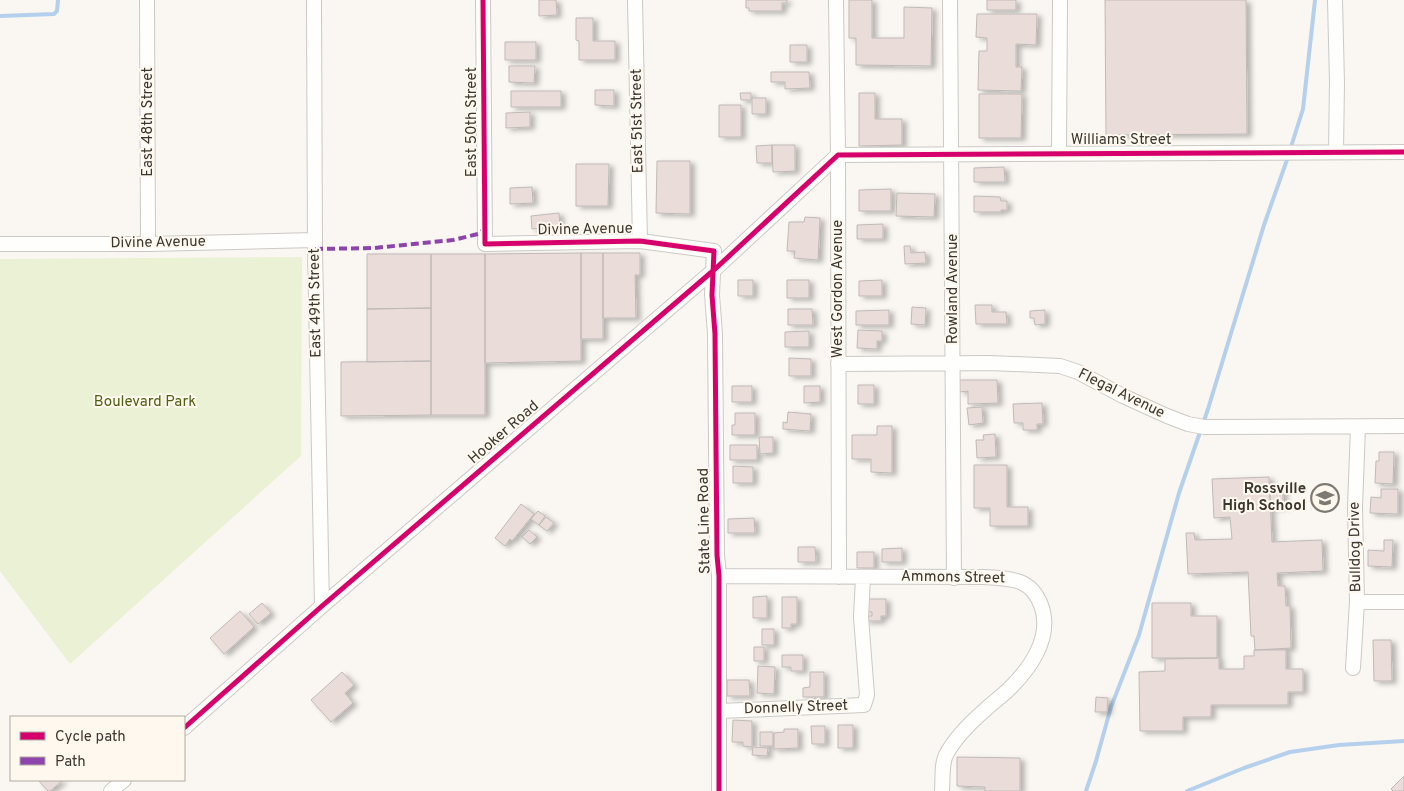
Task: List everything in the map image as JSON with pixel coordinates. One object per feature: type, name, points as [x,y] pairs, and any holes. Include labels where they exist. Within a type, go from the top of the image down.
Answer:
[{"type":"street","name":"East 48th Street","points":[[147,0],[148,244]]},
{"type":"street","name":"East 49th Street","points":[[314,0],[315,240],[322,606]]},
{"type":"street","name":"East 50th Street","points":[[483,0],[485,244]]},
{"type":"street","name":"East 51st Street","points":[[635,0],[640,241]]},
{"type":"street","name":"West Gordon Avenue","points":[[836,0],[839,577]]},
{"type":"street","name":"Rowland Avenue","points":[[950,0],[954,578]]},
{"type":"street","points":[[1060,0],[1060,152]]},
{"type":"street","points":[[1335,0],[1336,152]]},
{"type":"street","name":"Williams Street","points":[[838,154],[1404,152]]},
{"type":"street","name":"Hooker Road","points":[[185,727],[322,606],[714,270],[838,154]]},
{"type":"street","name":"Divine Avenue","points":[[0,244],[148,244],[315,240]]},
{"type":"street","name":"Divine Avenue","points":[[485,244],[640,241],[714,251]]},
{"type":"street","name":"State Line Road","points":[[714,251],[712,295],[716,334],[719,791]]},
{"type":"street","name":"Flegal Avenue","points":[[838,364],[953,363],[1060,366],[1078,372],[1123,396],[1167,416],[1188,424],[1204,427],[1404,426]]},
{"type":"street","name":"Bulldog Drive","points":[[1353,668],[1357,602],[1355,507],[1358,426]]},
{"type":"street","name":"Ammons Street","points":[[719,576],[984,577],[1014,579],[1031,589],[1042,608],[1044,624],[1042,641],[1036,656],[1010,689],[986,708],[965,730],[946,755],[942,791]]},
{"type":"street","name":"Donnelly Street","points":[[719,711],[864,705],[867,695],[861,617],[863,578]]},
{"type":"street","points":[[1357,602],[1404,602]]},
{"type":"street","points":[[111,791],[123,781]]},
{"type":"green space","name":"Boulevard Park","points":[[302,257],[301,456],[70,664],[0,571],[0,259]]},
{"type":"building","points":[[539,0],[556,0],[557,15],[539,16]]},
{"type":"building","points":[[746,0],[787,0],[787,3],[782,3],[782,11],[749,11],[749,8],[746,8]]},
{"type":"building","points":[[849,0],[872,0],[872,38],[904,38],[904,7],[932,8],[931,66],[856,65],[856,38],[849,38]]},
{"type":"building","points":[[987,0],[1016,0],[1016,10],[987,10]]},
{"type":"building","points":[[1105,0],[1246,0],[1247,134],[1106,135]]},
{"type":"building","points":[[977,14],[1037,14],[1036,45],[1016,44],[1016,67],[1022,67],[1021,91],[978,90],[979,51],[987,51],[987,38],[976,37]]},
{"type":"building","points":[[576,18],[593,18],[593,41],[615,41],[615,60],[579,60],[579,41],[576,40]]},
{"type":"building","points":[[505,42],[536,42],[536,60],[505,60]]},
{"type":"building","points":[[790,45],[807,45],[807,62],[790,62]]},
{"type":"building","points":[[509,66],[535,66],[534,83],[509,82]]},
{"type":"building","points":[[771,72],[809,72],[810,88],[785,89],[785,82],[771,82]]},
{"type":"building","points":[[595,90],[614,90],[614,106],[595,105]]},
{"type":"building","points":[[511,91],[561,91],[561,107],[511,107]]},
{"type":"building","points":[[740,93],[751,93],[751,100],[741,100]]},
{"type":"building","points":[[859,93],[875,93],[875,119],[902,119],[902,145],[859,146]]},
{"type":"building","points":[[979,94],[1022,94],[1021,138],[979,138]]},
{"type":"building","points":[[752,98],[766,98],[766,114],[752,114]]},
{"type":"building","points":[[719,105],[741,105],[741,137],[719,137]]},
{"type":"building","points":[[530,112],[530,127],[506,128],[506,113]]},
{"type":"building","points":[[772,145],[772,163],[757,163],[756,146]]},
{"type":"building","points":[[772,145],[795,145],[795,171],[773,172]]},
{"type":"building","points":[[657,161],[690,161],[690,214],[656,213]]},
{"type":"building","points":[[576,164],[609,164],[608,206],[576,206]]},
{"type":"building","points":[[1004,167],[1005,182],[974,182],[974,168]]},
{"type":"building","points":[[532,187],[533,203],[510,204],[510,188]]},
{"type":"building","points":[[891,189],[891,211],[859,211],[859,190]]},
{"type":"building","points":[[897,193],[935,194],[934,217],[896,216]]},
{"type":"building","points":[[974,196],[1000,197],[1001,201],[1007,201],[1007,210],[1001,210],[1001,212],[974,212]]},
{"type":"building","points":[[559,213],[560,226],[532,229],[531,216]]},
{"type":"building","points":[[805,217],[820,218],[818,260],[794,258],[795,251],[787,251],[789,222],[804,222]]},
{"type":"building","points":[[883,224],[883,239],[857,239],[857,225]]},
{"type":"building","points":[[904,246],[910,246],[911,253],[925,252],[926,263],[905,264]]},
{"type":"building","points":[[581,253],[581,361],[485,363],[485,254]]},
{"type":"building","points":[[581,253],[603,253],[603,339],[581,339]]},
{"type":"building","points":[[603,253],[640,253],[640,275],[635,275],[636,318],[603,318]]},
{"type":"building","points":[[367,254],[431,254],[431,308],[367,309]]},
{"type":"building","points":[[431,254],[485,254],[485,415],[431,415]]},
{"type":"building","points":[[738,280],[753,280],[753,296],[738,296]]},
{"type":"building","points":[[787,280],[809,280],[809,298],[787,298]]},
{"type":"building","points":[[882,280],[882,296],[859,296],[859,281]]},
{"type":"building","points":[[975,305],[992,305],[992,312],[1006,312],[1007,324],[976,324]]},
{"type":"building","points":[[912,307],[926,308],[925,325],[911,324]]},
{"type":"building","points":[[431,308],[431,361],[367,362],[367,309]]},
{"type":"building","points":[[788,309],[812,309],[813,325],[788,325]]},
{"type":"building","points":[[889,310],[889,325],[856,325],[856,311]]},
{"type":"building","points":[[1045,310],[1045,324],[1035,325],[1034,318],[1030,318],[1030,311]]},
{"type":"building","points":[[858,330],[882,331],[882,341],[877,341],[877,349],[857,348]]},
{"type":"building","points":[[809,331],[809,347],[785,347],[785,332]]},
{"type":"building","points":[[789,358],[811,359],[811,376],[789,376]]},
{"type":"building","points":[[431,361],[431,415],[341,416],[341,362]]},
{"type":"building","points":[[959,380],[997,380],[998,403],[968,404],[968,391],[960,392]]},
{"type":"building","points":[[858,385],[874,385],[874,404],[858,404]]},
{"type":"building","points":[[732,386],[752,386],[752,402],[732,402]]},
{"type":"building","points":[[804,386],[820,386],[820,402],[804,403]]},
{"type":"building","points":[[1042,403],[1043,424],[1037,424],[1037,430],[1023,430],[1023,423],[1014,423],[1013,404]]},
{"type":"building","points":[[982,407],[983,423],[969,425],[967,408]]},
{"type":"building","points":[[788,412],[811,414],[810,431],[783,429],[783,422],[787,423]]},
{"type":"building","points":[[735,413],[755,413],[755,435],[732,435],[732,425],[735,425]]},
{"type":"building","points":[[877,426],[892,426],[892,473],[871,472],[871,459],[852,459],[852,435],[877,435]]},
{"type":"building","points":[[995,434],[996,457],[977,458],[976,440],[984,440],[983,435]]},
{"type":"building","points":[[759,437],[773,437],[773,453],[760,454]]},
{"type":"building","points":[[730,445],[757,445],[757,460],[730,460]]},
{"type":"building","points":[[1379,452],[1394,452],[1393,484],[1375,483],[1376,461],[1379,461]]},
{"type":"building","points":[[974,465],[1007,465],[1007,507],[1028,507],[1028,526],[990,526],[990,508],[974,508]]},
{"type":"building","points":[[733,466],[753,467],[753,483],[733,483]]},
{"type":"building","points":[[1269,477],[1272,542],[1322,540],[1323,571],[1277,573],[1278,586],[1285,586],[1286,606],[1290,606],[1291,648],[1255,650],[1254,636],[1251,636],[1248,572],[1188,574],[1186,533],[1194,533],[1195,540],[1232,539],[1230,517],[1214,518],[1212,479]]},
{"type":"building","points":[[1283,486],[1283,507],[1270,507],[1270,487]]},
{"type":"building","points":[[1381,489],[1398,489],[1398,514],[1370,513],[1371,497],[1381,498]]},
{"type":"building","points":[[521,504],[534,514],[512,541],[510,539],[505,546],[495,538]]},
{"type":"building","points":[[538,511],[545,516],[539,525],[531,519]]},
{"type":"building","points":[[546,517],[554,523],[547,531],[539,525]]},
{"type":"building","points":[[754,518],[755,533],[728,533],[728,519]]},
{"type":"building","points":[[529,530],[537,537],[530,544],[522,537]]},
{"type":"building","points":[[1384,540],[1393,540],[1392,567],[1368,566],[1368,550],[1384,551]]},
{"type":"building","points":[[798,547],[815,547],[816,562],[798,562]]},
{"type":"building","points":[[902,548],[902,562],[882,562],[882,549]]},
{"type":"building","points":[[857,552],[874,552],[874,568],[857,568]]},
{"type":"building","points":[[767,596],[767,618],[753,618],[753,597]]},
{"type":"building","points":[[782,597],[797,597],[797,624],[791,624],[791,628],[782,628]]},
{"type":"building","points":[[867,599],[886,599],[886,616],[881,616],[881,621],[865,621],[865,616],[872,616],[872,612],[866,612]]},
{"type":"building","points":[[262,603],[271,613],[258,624],[249,614]]},
{"type":"building","points":[[1152,603],[1191,603],[1191,616],[1217,616],[1217,658],[1152,658]]},
{"type":"building","points":[[240,611],[254,627],[224,654],[210,638]]},
{"type":"building","points":[[762,629],[774,629],[774,645],[762,645]]},
{"type":"building","points":[[1373,640],[1391,640],[1392,681],[1374,681]]},
{"type":"building","points":[[754,647],[764,647],[764,661],[754,661]]},
{"type":"building","points":[[1254,650],[1286,650],[1286,669],[1303,669],[1303,692],[1288,692],[1288,705],[1211,705],[1211,717],[1183,717],[1183,731],[1140,731],[1139,672],[1165,671],[1165,659],[1219,658],[1219,669],[1244,669],[1244,656],[1254,656]]},
{"type":"building","points":[[782,655],[803,655],[803,671],[791,671],[791,667],[782,667]]},
{"type":"building","points":[[758,666],[775,667],[774,694],[757,693]]},
{"type":"building","points":[[342,672],[354,685],[345,693],[353,703],[331,722],[311,700]]},
{"type":"building","points":[[810,672],[824,672],[824,697],[803,697],[803,688],[810,687]]},
{"type":"building","points":[[727,680],[749,680],[750,696],[727,696]]},
{"type":"building","points":[[1096,697],[1108,698],[1107,712],[1095,712]]},
{"type":"building","points":[[733,720],[752,721],[752,747],[743,746],[743,742],[732,742]]},
{"type":"building","points":[[838,725],[853,725],[853,748],[838,748]]},
{"type":"building","points":[[811,726],[825,726],[825,744],[812,744]]},
{"type":"building","points":[[784,729],[798,729],[798,748],[774,749],[774,733],[784,732]]},
{"type":"building","points":[[760,732],[773,732],[773,746],[760,746]]},
{"type":"building","points":[[753,747],[768,748],[767,756],[752,755]]},
{"type":"building","points":[[957,757],[1020,758],[1020,791],[985,791],[985,787],[957,786]]},
{"type":"building","points":[[1404,776],[1404,791],[1393,791],[1391,789]]},
{"type":"building","points":[[39,781],[62,781],[50,791]]},
{"type":"waterway","points":[[0,16],[54,14],[57,11],[58,0]]},
{"type":"waterway","points":[[1290,150],[1303,109],[1315,0]]},
{"type":"waterway","points":[[1086,791],[1111,707],[1139,635],[1179,493],[1208,409],[1264,225],[1288,157]]},
{"type":"waterway","points":[[1187,791],[1290,752],[1339,745],[1404,741]]},
{"type":"marked path","points":[[315,249],[374,248],[453,240],[478,234],[485,229]]},
{"type":"cycle path","points":[[483,0],[485,244],[640,241],[714,251],[712,295],[715,334],[717,555],[719,576],[719,791]]},
{"type":"cycle path","points":[[185,727],[322,606],[714,270],[838,155],[1404,152]]},
{"type":"place","name":"Rossville High School","points":[[1325,498]]}]
